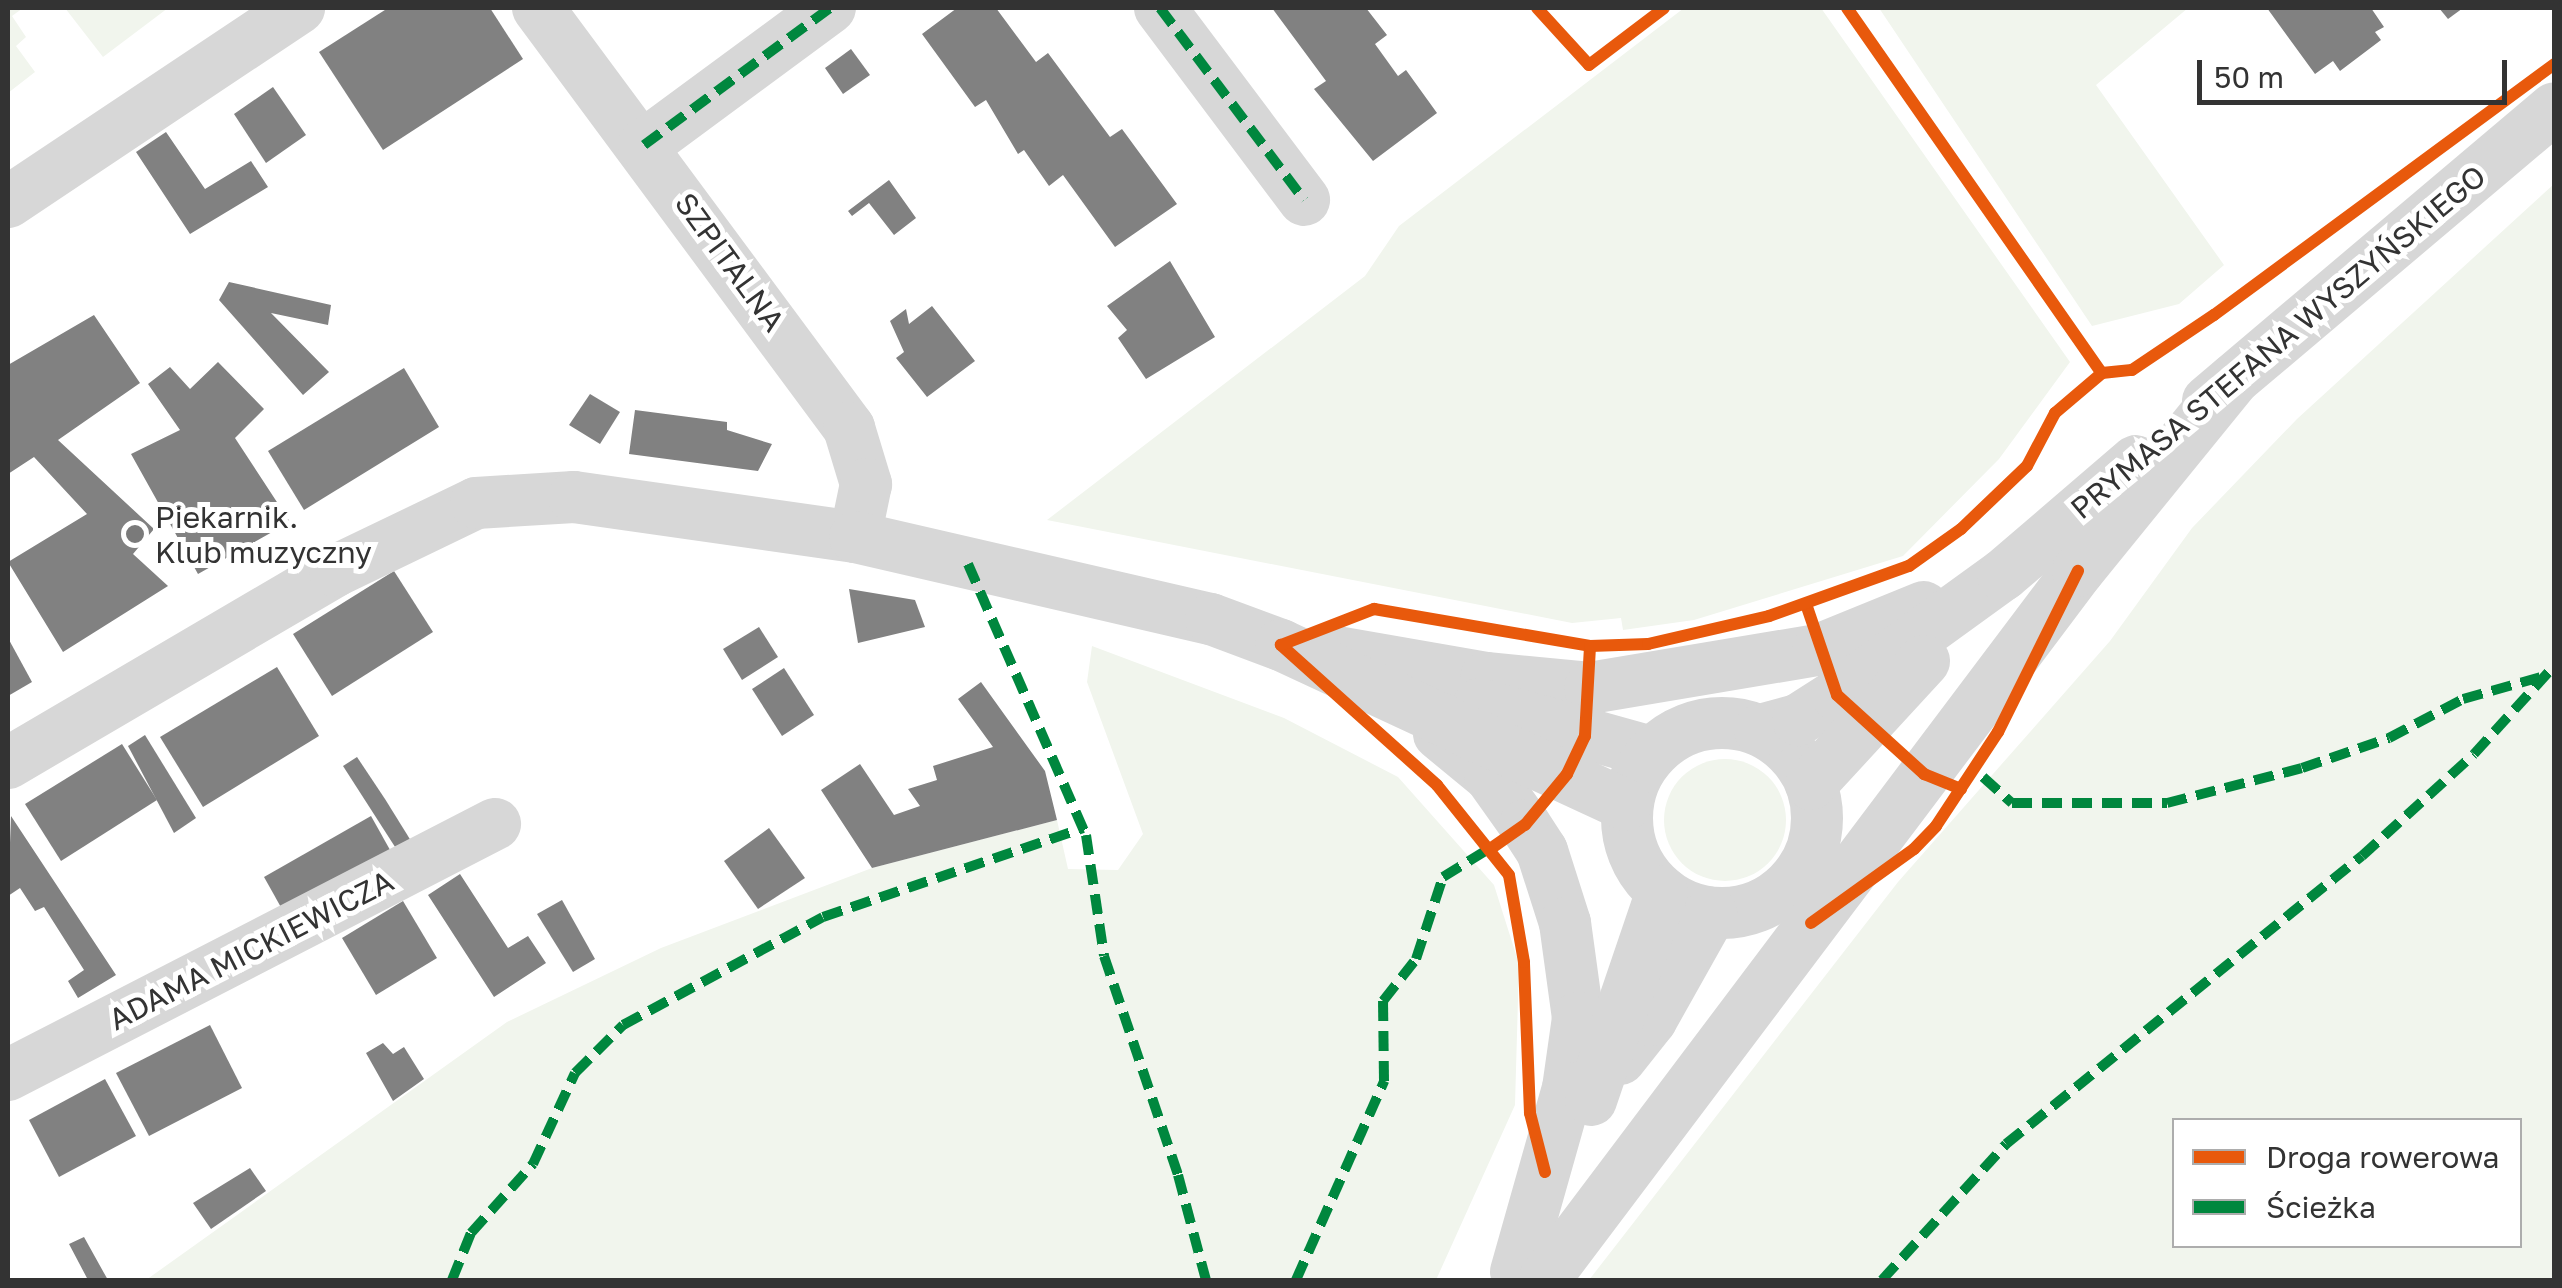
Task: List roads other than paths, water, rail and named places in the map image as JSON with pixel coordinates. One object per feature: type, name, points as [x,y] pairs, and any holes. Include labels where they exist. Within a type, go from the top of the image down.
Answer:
[{"type":"street","points":[[8,202],[299,8]]},
{"type":"street","name":"SZPITALNA","points":[[538,8],[644,145],[849,428],[866,484],[854,537]]},
{"type":"street","points":[[644,145],[830,8]]},
{"type":"street","points":[[1160,8],[1304,200]]},
{"type":"street","name":"PRYMASA STEFANA WYSZYŃSKIEGO","points":[[1760,730],[1798,720],[1838,695],[2003,575],[2554,109]]},
{"type":"street","points":[[1524,1278],[2066,586],[2234,380]]},
{"type":"street","points":[[8,763],[335,572],[476,503],[574,497],[854,537],[1211,620],[1281,645],[1650,752]]},
{"type":"street","points":[[1281,645],[1590,688],[1818,650],[2003,575]]},
{"type":"street","name":"PRYMASA STEFANA WYSZYŃSKIEGO","points":[[1811,784],[2003,575]]},
{"type":"street","points":[[1281,645],[1442,736],[1490,776],[1542,852],[1565,924],[1578,1018],[1568,1088],[1524,1278]]},
{"type":"street","points":[[1281,645],[1626,806]]},
{"type":"street","points":[[1702,724],[1760,730],[1792,752],[1811,784],[1818,816],[1812,848],[1798,877],[1773,899],[1743,911],[1711,913],[1662,892],[1629,846],[1626,806],[1650,752],[1674,734],[1702,724]]},
{"type":"street","name":"ADAMA MICKIEWICZA","points":[[8,1076],[495,824]]},
{"type":"street","points":[[1524,1278],[1595,1092],[1662,892]]},
{"type":"street","points":[[1595,1092],[1651,1020],[1711,913]]},
{"type":"place","name":"Piekarnik. Klub muzyczny","points":[[135,534]]}]
